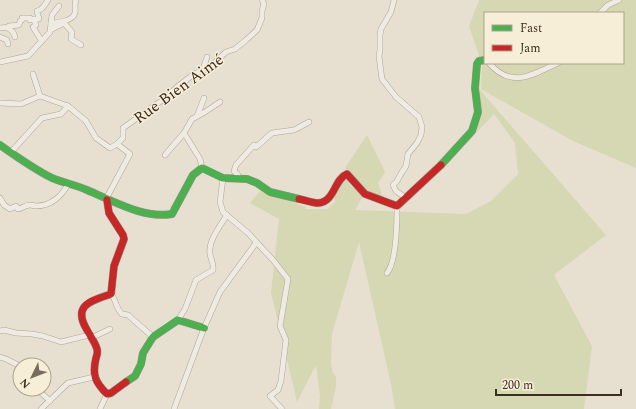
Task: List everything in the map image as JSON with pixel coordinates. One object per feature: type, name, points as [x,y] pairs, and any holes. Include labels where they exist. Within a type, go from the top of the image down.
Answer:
[{"type":"street","points":[[34,20],[39,19],[37,11],[44,7],[48,0]]},
{"type":"street","points":[[51,25],[73,17],[76,0]]},
{"type":"street","name":"Rue Bien Aimé","points":[[117,144],[123,138],[123,128],[164,99],[177,87],[203,69],[210,67],[226,52],[235,49],[257,30],[262,18],[264,4],[262,0]]},
{"type":"street","points":[[394,0],[391,12],[381,29],[380,35],[379,56],[382,79],[396,97],[419,117],[422,127],[417,143],[408,154],[406,166],[393,185],[396,191],[406,198]]},
{"type":"street","points":[[601,12],[608,5],[619,0]]},
{"type":"street","points":[[0,62],[28,56],[41,40],[50,32],[52,15],[59,6]]},
{"type":"street","points":[[0,28],[9,28],[9,26],[19,25],[22,18],[30,18],[30,20],[34,20],[36,25],[33,27],[41,40]]},
{"type":"street","points":[[51,25],[52,29],[64,23],[72,32],[71,39],[81,45]]},
{"type":"street","points":[[9,28],[15,37]]},
{"type":"street","points":[[0,37],[7,40],[8,44]]},
{"type":"street","points":[[203,69],[207,57]]},
{"type":"street","points":[[387,273],[390,270],[396,244],[397,206],[436,171],[472,131],[478,112],[475,88],[477,64],[484,60]]},
{"type":"street","points":[[490,64],[501,74],[508,77],[518,78],[533,74],[556,64]]},
{"type":"street","points":[[33,74],[40,96]]},
{"type":"street","points":[[0,103],[21,104],[40,96],[68,106],[86,121],[96,138],[110,148],[117,144],[130,154],[107,200],[109,214],[123,235],[124,239],[114,264],[111,294],[114,296],[116,308],[122,314],[128,314],[153,336]]},
{"type":"street","points":[[197,116],[204,98]]},
{"type":"street","points":[[165,155],[184,133],[192,119],[206,112],[220,102]]},
{"type":"street","points":[[11,152],[42,118],[61,114],[68,106]]},
{"type":"street","points":[[237,179],[238,175],[234,171],[236,165],[254,145],[256,147],[272,133],[294,130],[309,122]]},
{"type":"street","points":[[184,133],[200,159],[202,168]]},
{"type":"street","points":[[0,145],[30,165],[68,184],[86,189],[107,200],[148,214],[162,216],[172,214],[193,175],[202,168]]},
{"type":"street","points":[[202,168],[223,178],[247,180],[257,183],[270,192],[319,203],[330,198],[342,176],[347,174],[365,194],[397,206]]},
{"type":"street","points":[[223,178],[220,202],[223,212],[248,233],[288,279],[280,326],[286,340],[281,381],[278,390],[270,396],[282,409]]},
{"type":"street","points":[[0,198],[4,205],[10,209],[16,206],[18,209],[29,205],[35,206],[47,204],[59,198],[68,184]]},
{"type":"street","points":[[100,409],[107,394],[111,393],[121,384],[135,376],[141,364],[143,353],[153,336],[178,320],[185,309],[196,280],[213,270],[214,265],[210,253],[212,240],[226,215]]},
{"type":"street","points":[[174,409],[204,328],[220,292],[256,243]]},
{"type":"street","points":[[107,394],[94,377],[97,350],[84,325],[82,310],[86,304],[111,294]]},
{"type":"street","points":[[178,320],[204,328]]},
{"type":"street","points":[[0,332],[4,330],[16,333],[32,334],[61,342],[90,337],[110,329]]},
{"type":"street","points":[[0,357],[12,362]]},
{"type":"street","points":[[41,409],[68,384],[94,377]]},
{"type":"street","points":[[46,397],[50,401]]},
{"type":"green space","points":[[479,0],[636,0],[636,168],[573,141],[481,89],[482,65],[469,26]]},
{"type":"green space","points":[[480,90],[606,235],[554,275],[592,346],[584,409],[395,409],[391,384],[359,242],[332,334],[331,364],[333,373],[336,377],[336,387],[331,409],[319,409],[320,396],[316,365],[297,402],[271,293],[279,219],[250,203],[260,191],[306,207],[305,209],[327,209],[335,202],[334,195],[346,178],[351,186],[364,195],[355,210],[466,214],[491,201],[518,174],[515,143],[494,114],[452,158],[480,114]]},
{"type":"green space","points":[[367,135],[385,172],[378,183],[383,198],[366,193],[345,168]]},
{"type":"traffic: fast","points":[[441,165],[472,131],[478,112],[475,88],[477,64],[479,61],[484,60]]},
{"type":"traffic: fast","points":[[0,145],[32,167],[52,178],[83,188],[118,204],[140,212],[151,214],[172,214],[193,175],[202,168],[223,178],[247,179],[257,183],[270,192],[299,199]]},
{"type":"traffic: fast","points":[[126,382],[135,376],[141,364],[143,353],[153,337],[178,320],[204,328]]},
{"type":"traffic: jam","points":[[299,199],[316,203],[324,202],[331,195],[339,180],[347,174],[365,194],[397,206],[441,165]]},
{"type":"traffic: jam","points":[[107,200],[109,213],[124,239],[114,266],[111,294],[86,305],[83,309],[82,315],[83,322],[97,349],[94,369],[97,382],[107,394],[111,393],[126,382]]}]
